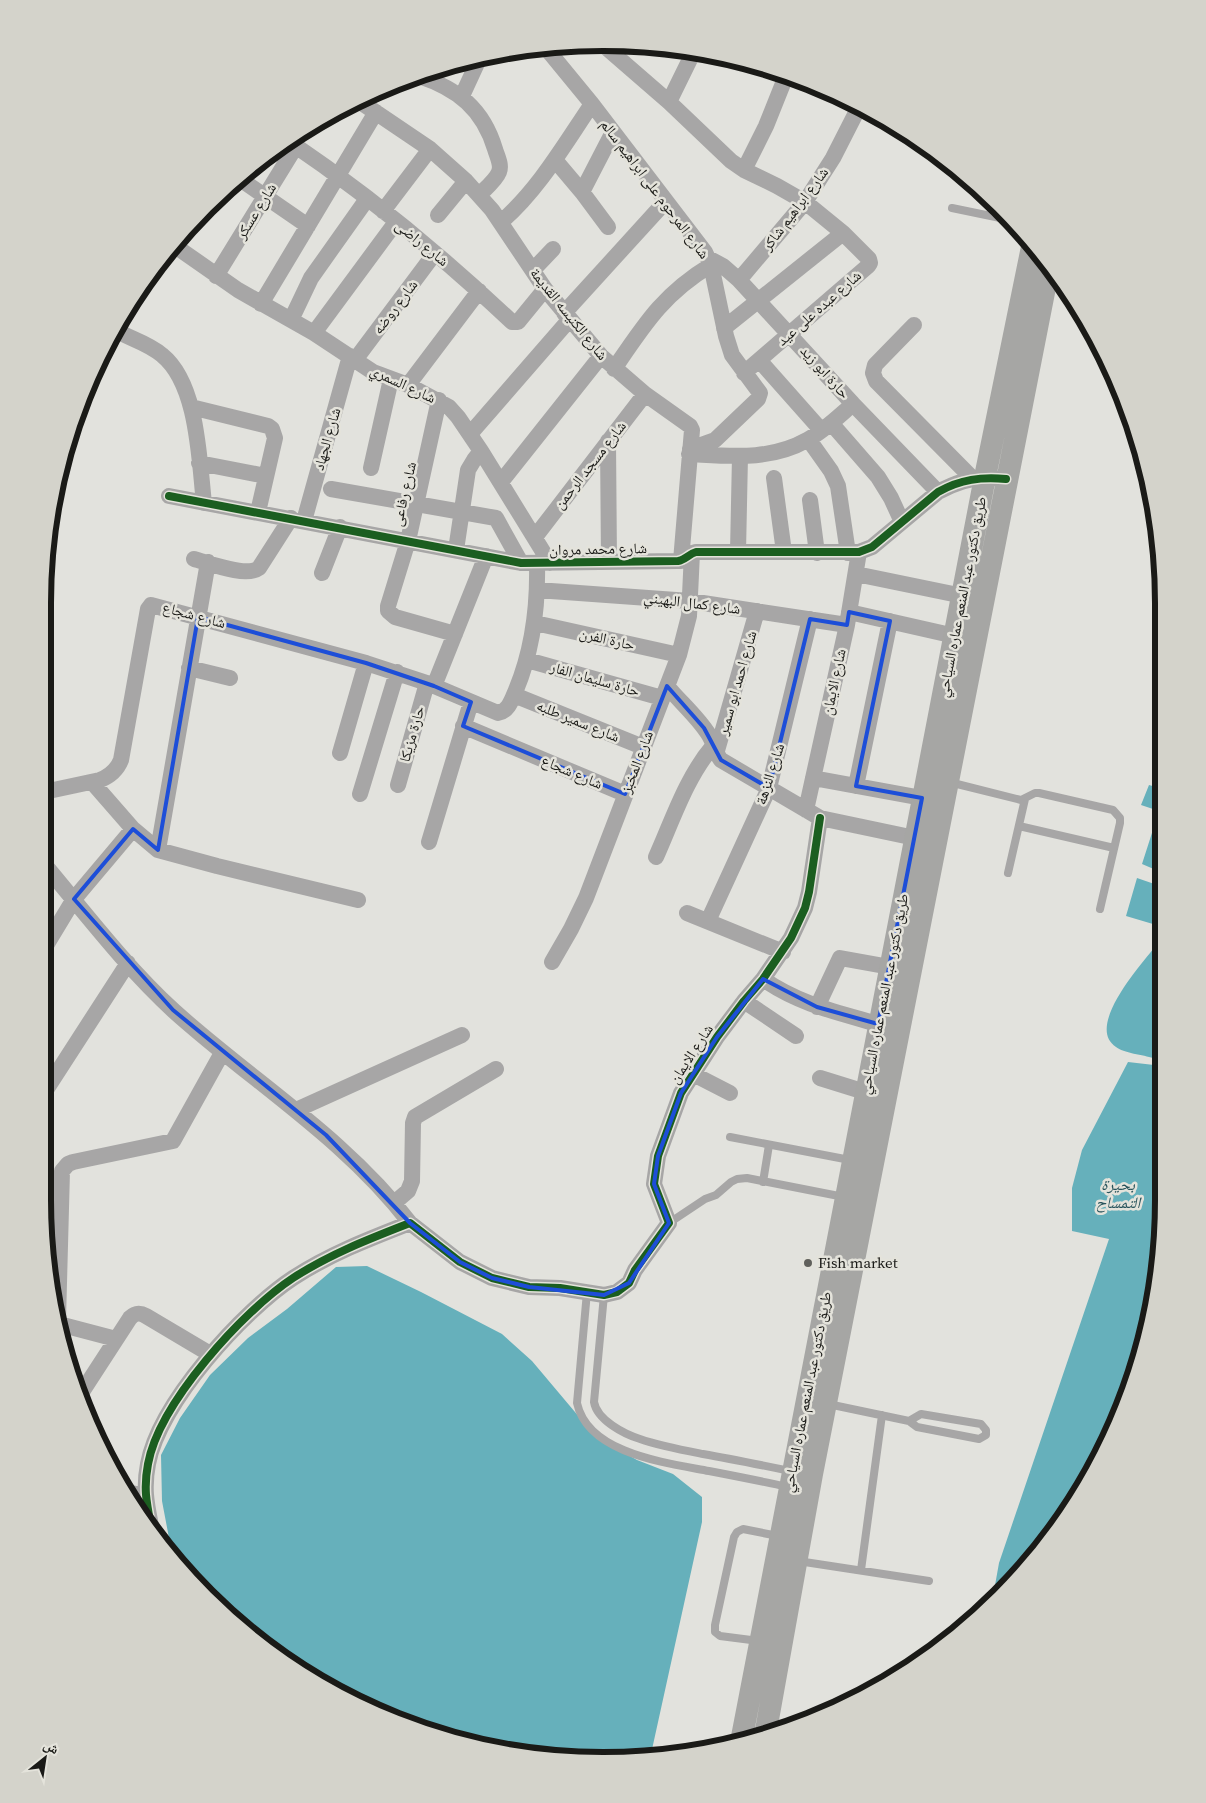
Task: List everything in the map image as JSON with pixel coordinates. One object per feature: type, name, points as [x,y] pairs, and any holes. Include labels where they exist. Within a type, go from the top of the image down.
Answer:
[{"type":"main road","name":"طريق دكتور عبد المنعم عماره السياحي","points":[[742,1734],[922,798],[988,478],[1031,254]]},
{"type":"main road","name":"طريق دكتور عبد المنعم عماره السياحي","points":[[766,1727],[796,1560],[947,782],[988,478],[1047,275]]},
{"type":"street","name":"شارع عبده على عيد","points":[[610,51],[669,102],[730,161],[805,202],[843,233],[869,259],[870,263],[744,373]]},
{"type":"street","name":"شارع المرحوم على ابراهيم سالم","points":[[551,54],[592,104],[666,201],[709,262],[732,355],[759,390],[758,399],[715,440],[689,452]]},
{"type":"street","points":[[669,102],[690,59]]},
{"type":"street","points":[[462,96],[476,66]]},
{"type":"street","points":[[429,80],[448,87],[462,96],[471,105],[492,139],[500,163],[498,174],[479,195]]},
{"type":"street","points":[[744,170],[766,126],[784,82]]},
{"type":"street","points":[[501,222],[526,199],[555,160],[592,104]]},
{"type":"street","name":"شارع الكنيسه القديمة","points":[[365,105],[430,149],[466,181],[501,222],[545,289],[600,356],[645,394],[690,426],[692,430],[689,452],[686,557]]},
{"type":"street","points":[[262,304],[376,112]]},
{"type":"street","name":"شارع ابراهيم شاكر","points":[[740,280],[805,202],[833,158],[856,113]]},
{"type":"street","points":[[582,192],[613,132]]},
{"type":"street","name":"شارع راضى","points":[[295,145],[368,198],[435,253],[512,322],[516,323],[545,289]]},
{"type":"street","name":"شارع عسكر","points":[[216,276],[265,197],[289,149]]},
{"type":"street","points":[[383,211],[430,149]]},
{"type":"street","points":[[555,160],[608,227]]},
{"type":"street","points":[[438,215],[466,181]]},
{"type":"street","points":[[245,183],[308,226]]},
{"type":"street","points":[[291,320],[314,273],[368,198]]},
{"type":"street","points":[[470,434],[567,316],[666,201]]},
{"type":"street","points":[[314,332],[396,222]]},
{"type":"street","points":[[724,328],[843,233]]},
{"type":"street","points":[[533,270],[553,249]]},
{"type":"street","name":"شارع السمري","points":[[179,250],[216,276],[314,332],[373,372],[408,385],[439,400],[454,412],[535,537],[536,563]]},
{"type":"street","name":"شارع روضه","points":[[353,358],[435,253]]},
{"type":"street","points":[[614,369],[659,306],[709,262]]},
{"type":"street","name":"حارة ابو زيد","points":[[709,262],[723,266],[740,280],[853,404],[938,492]]},
{"type":"street","points":[[408,385],[479,291]]},
{"type":"street","points":[[914,325],[875,365],[873,373],[876,381],[988,478]]},
{"type":"street","points":[[122,333],[153,348],[174,368],[191,407],[204,503]]},
{"type":"street","points":[[501,482],[600,356]]},
{"type":"street","name":"شارع الجهاد","points":[[198,616],[201,560],[244,572],[255,571],[297,520],[353,358]]},
{"type":"street","points":[[759,360],[820,431],[878,477],[891,498],[902,522]]},
{"type":"street","points":[[371,468],[391,379]]},
{"type":"street","name":"شارع مسجد الرحمن","points":[[535,537],[645,394]]},
{"type":"street","name":"شارع رفاعى","points":[[439,400],[408,541],[388,611],[395,617],[455,634]]},
{"type":"street","points":[[689,452],[754,456],[782,451],[820,431],[853,404]]},
{"type":"street","points":[[191,407],[268,426],[272,429],[276,438],[258,512]]},
{"type":"street","name":"شارع الايمان","points":[[669,1223],[654,1184],[658,1156],[681,1093],[718,1036],[783,952],[804,908],[809,892],[813,778],[856,574],[854,552],[841,494],[831,471],[820,431]]},
{"type":"street","points":[[608,441],[609,562]]},
{"type":"street","points":[[456,550],[468,470],[481,451]]},
{"type":"street","points":[[738,552],[740,456]]},
{"type":"street","points":[[200,463],[266,476]]},
{"type":"street","points":[[774,478],[784,552]]},
{"type":"street","name":"شارع محمد مروان","points":[[169,496],[486,556],[536,563],[609,562],[738,552],[854,552],[872,548],[938,492],[949,486],[988,478]]},
{"type":"street","points":[[330,489],[493,517],[498,520],[536,563],[538,590],[535,623],[527,660],[514,695]]},
{"type":"street","points":[[810,500],[817,553]]},
{"type":"street","points":[[322,573],[340,527]]},
{"type":"street","name":"حارة مزيكا","points":[[398,785],[430,685],[455,634],[486,556]]},
{"type":"street","name":"شارع المخبز","points":[[552,962],[586,898],[679,655],[687,628],[690,601],[686,557]]},
{"type":"street","points":[[856,574],[963,596]]},
{"type":"street","name":"شارع كمال البهيني","points":[[538,590],[690,601],[810,619],[848,618],[890,621],[955,636]]},
{"type":"street","name":"شارع شجاع","points":[[51,791],[107,777],[119,767],[122,760],[149,606],[154,604],[397,672],[498,713],[506,709],[514,695]]},
{"type":"street","name":"شارع احمد ابو سمير","points":[[715,750],[757,611]]},
{"type":"street","points":[[158,850],[198,616]]},
{"type":"street","name":"شارع النزهة","points":[[708,921],[769,788],[810,619]]},
{"type":"street","points":[[856,786],[890,621]]},
{"type":"street","name":"حارة الفرن","points":[[535,623],[679,655]]},
{"type":"street","name":"حارة سليمان الفار","points":[[527,660],[664,692]]},
{"type":"street","points":[[340,752],[366,663]]},
{"type":"street","points":[[189,668],[230,678]]},
{"type":"street","points":[[360,794],[397,672]]},
{"type":"street","points":[[664,692],[704,728],[721,760],[813,814],[915,838]]},
{"type":"street","name":"شارع سمير طلبه","points":[[514,695],[643,747]]},
{"type":"street","points":[[429,842],[471,702]]},
{"type":"street","name":"شارع شجاع","points":[[464,726],[625,794]]},
{"type":"street","points":[[656,857],[689,781],[704,757],[715,750]]},
{"type":"street","points":[[813,778],[922,798]]},
{"type":"street","points":[[92,782],[133,829],[158,850],[358,900]]},
{"type":"street","points":[[51,937],[74,898],[133,829]]},
{"type":"street","points":[[51,872],[128,963],[173,1010],[222,1053],[326,1135],[394,1203],[410,1223],[460,1262],[492,1278],[529,1286],[560,1288],[604,1295],[617,1292],[629,1283],[635,1270],[669,1223]]},
{"type":"street","points":[[687,913],[783,952]]},
{"type":"street","points":[[817,1006],[840,958],[890,967]]},
{"type":"street","points":[[51,1082],[128,963]]},
{"type":"street","points":[[763,979],[792,997],[878,1024]]},
{"type":"street","points":[[744,1001],[796,1036]]},
{"type":"street","points":[[296,1110],[462,1035]]},
{"type":"street","points":[[59,1289],[62,1171],[68,1164],[73,1162],[173,1141],[222,1053]]},
{"type":"street","points":[[394,1203],[408,1191],[412,1181],[413,1123],[415,1117],[496,1069]]},
{"type":"street","points":[[693,1074],[730,1093]]},
{"type":"street","points":[[820,1078],[865,1092]]},
{"type":"street","points":[[148,1513],[145,1496],[148,1462],[159,1431],[176,1402],[210,1354],[253,1310],[292,1279],[349,1247],[410,1223]]},
{"type":"street","points":[[85,1388],[134,1314],[141,1313],[210,1354]]},
{"type":"street","points":[[66,1326],[116,1339]]},
{"type":"street","points":[[136,1494],[145,1496]]},
{"type":"lane","points":[[952,208],[997,217]]},
{"type":"lane","points":[[947,782],[1025,799]]},
{"type":"lane","points":[[1008,873],[1025,799],[1031,794],[1038,793],[1113,810],[1117,814],[1120,824],[1100,910]]},
{"type":"lane","points":[[1019,826],[1114,848]]},
{"type":"lane","points":[[730,1137],[852,1161]]},
{"type":"lane","points":[[763,1182],[769,1145]]},
{"type":"lane","points":[[669,1223],[705,1199],[716,1195],[731,1182],[738,1179],[747,1178],[845,1197]]},
{"type":"lane","points":[[587,1292],[577,1403],[583,1418],[599,1434],[618,1447],[633,1454],[649,1458],[791,1479]]},
{"type":"lane","points":[[604,1295],[594,1402],[596,1409],[609,1422],[638,1439],[791,1479]]},
{"type":"lane","points":[[826,1404],[909,1421],[922,1428],[978,1439],[983,1438],[986,1430],[981,1424],[921,1414],[909,1421]]},
{"type":"lane","points":[[861,1570],[882,1415]]},
{"type":"lane","points":[[599,1434],[609,1422]]},
{"type":"lane","points":[[760,1641],[720,1636],[715,1632],[715,1625],[734,1537],[743,1529],[780,1536]]},
{"type":"lane","points":[[796,1560],[929,1581]]},
{"type":"highlighted area","points":[[849,612],[890,621],[856,786],[922,798],[878,1024],[817,1007],[763,979],[717,1037],[681,1093],[658,1156],[654,1184],[669,1223],[629,1283],[604,1295],[529,1287],[492,1278],[460,1262],[410,1223],[326,1135],[173,1010],[74,899],[133,829],[158,850],[198,617],[366,663],[434,686],[471,702],[463,726],[625,794],[667,686],[704,728],[721,760],[769,788],[810,619],[847,625]]},
{"type":"water","points":[[1149,785],[1155,787],[1155,810],[1141,805]]},
{"type":"water","points":[[1155,823],[1155,870],[1142,864]]},
{"type":"water","points":[[1137,878],[1155,884],[1155,925],[1126,916]]},
{"type":"water","name":"بحيرة التمساح","points":[[1155,948],[1154,1236],[1144,1308],[1136,1343],[1113,1411],[1081,1476],[1041,1536],[994,1589],[999,1563],[1109,1239],[1072,1231],[1072,1188],[1082,1150],[1128,1062],[1154,1065],[1153,1058],[1119,1049],[1108,1038],[1107,1026],[1111,1012],[1118,997],[1138,968]]},
{"type":"water","points":[[367,1266],[502,1334],[532,1361],[596,1437],[637,1460],[673,1474],[702,1497],[702,1522],[652,1750],[603,1752],[531,1747],[460,1733],[392,1710],[327,1678],[267,1638],[213,1590],[170,1542],[162,1501],[161,1455],[180,1418],[210,1375],[248,1338],[287,1309],[336,1267]]},
{"type":"cycle path","points":[[169,496],[521,563],[678,561],[696,552],[859,552],[872,547],[938,492],[946,488],[971,480],[988,478],[1006,479]]},
{"type":"cycle path","points":[[149,1514],[146,1498],[148,1464],[155,1440],[168,1414],[186,1387],[206,1360],[251,1312],[293,1278],[335,1254],[410,1223],[460,1262],[492,1278],[529,1287],[560,1288],[604,1295],[617,1292],[629,1283],[635,1270],[669,1223],[654,1184],[658,1156],[681,1093],[717,1037],[763,979],[791,938],[805,908],[809,892],[820,818]]},
{"type":"place","name":"Fish market","points":[[808,1263]]}]
